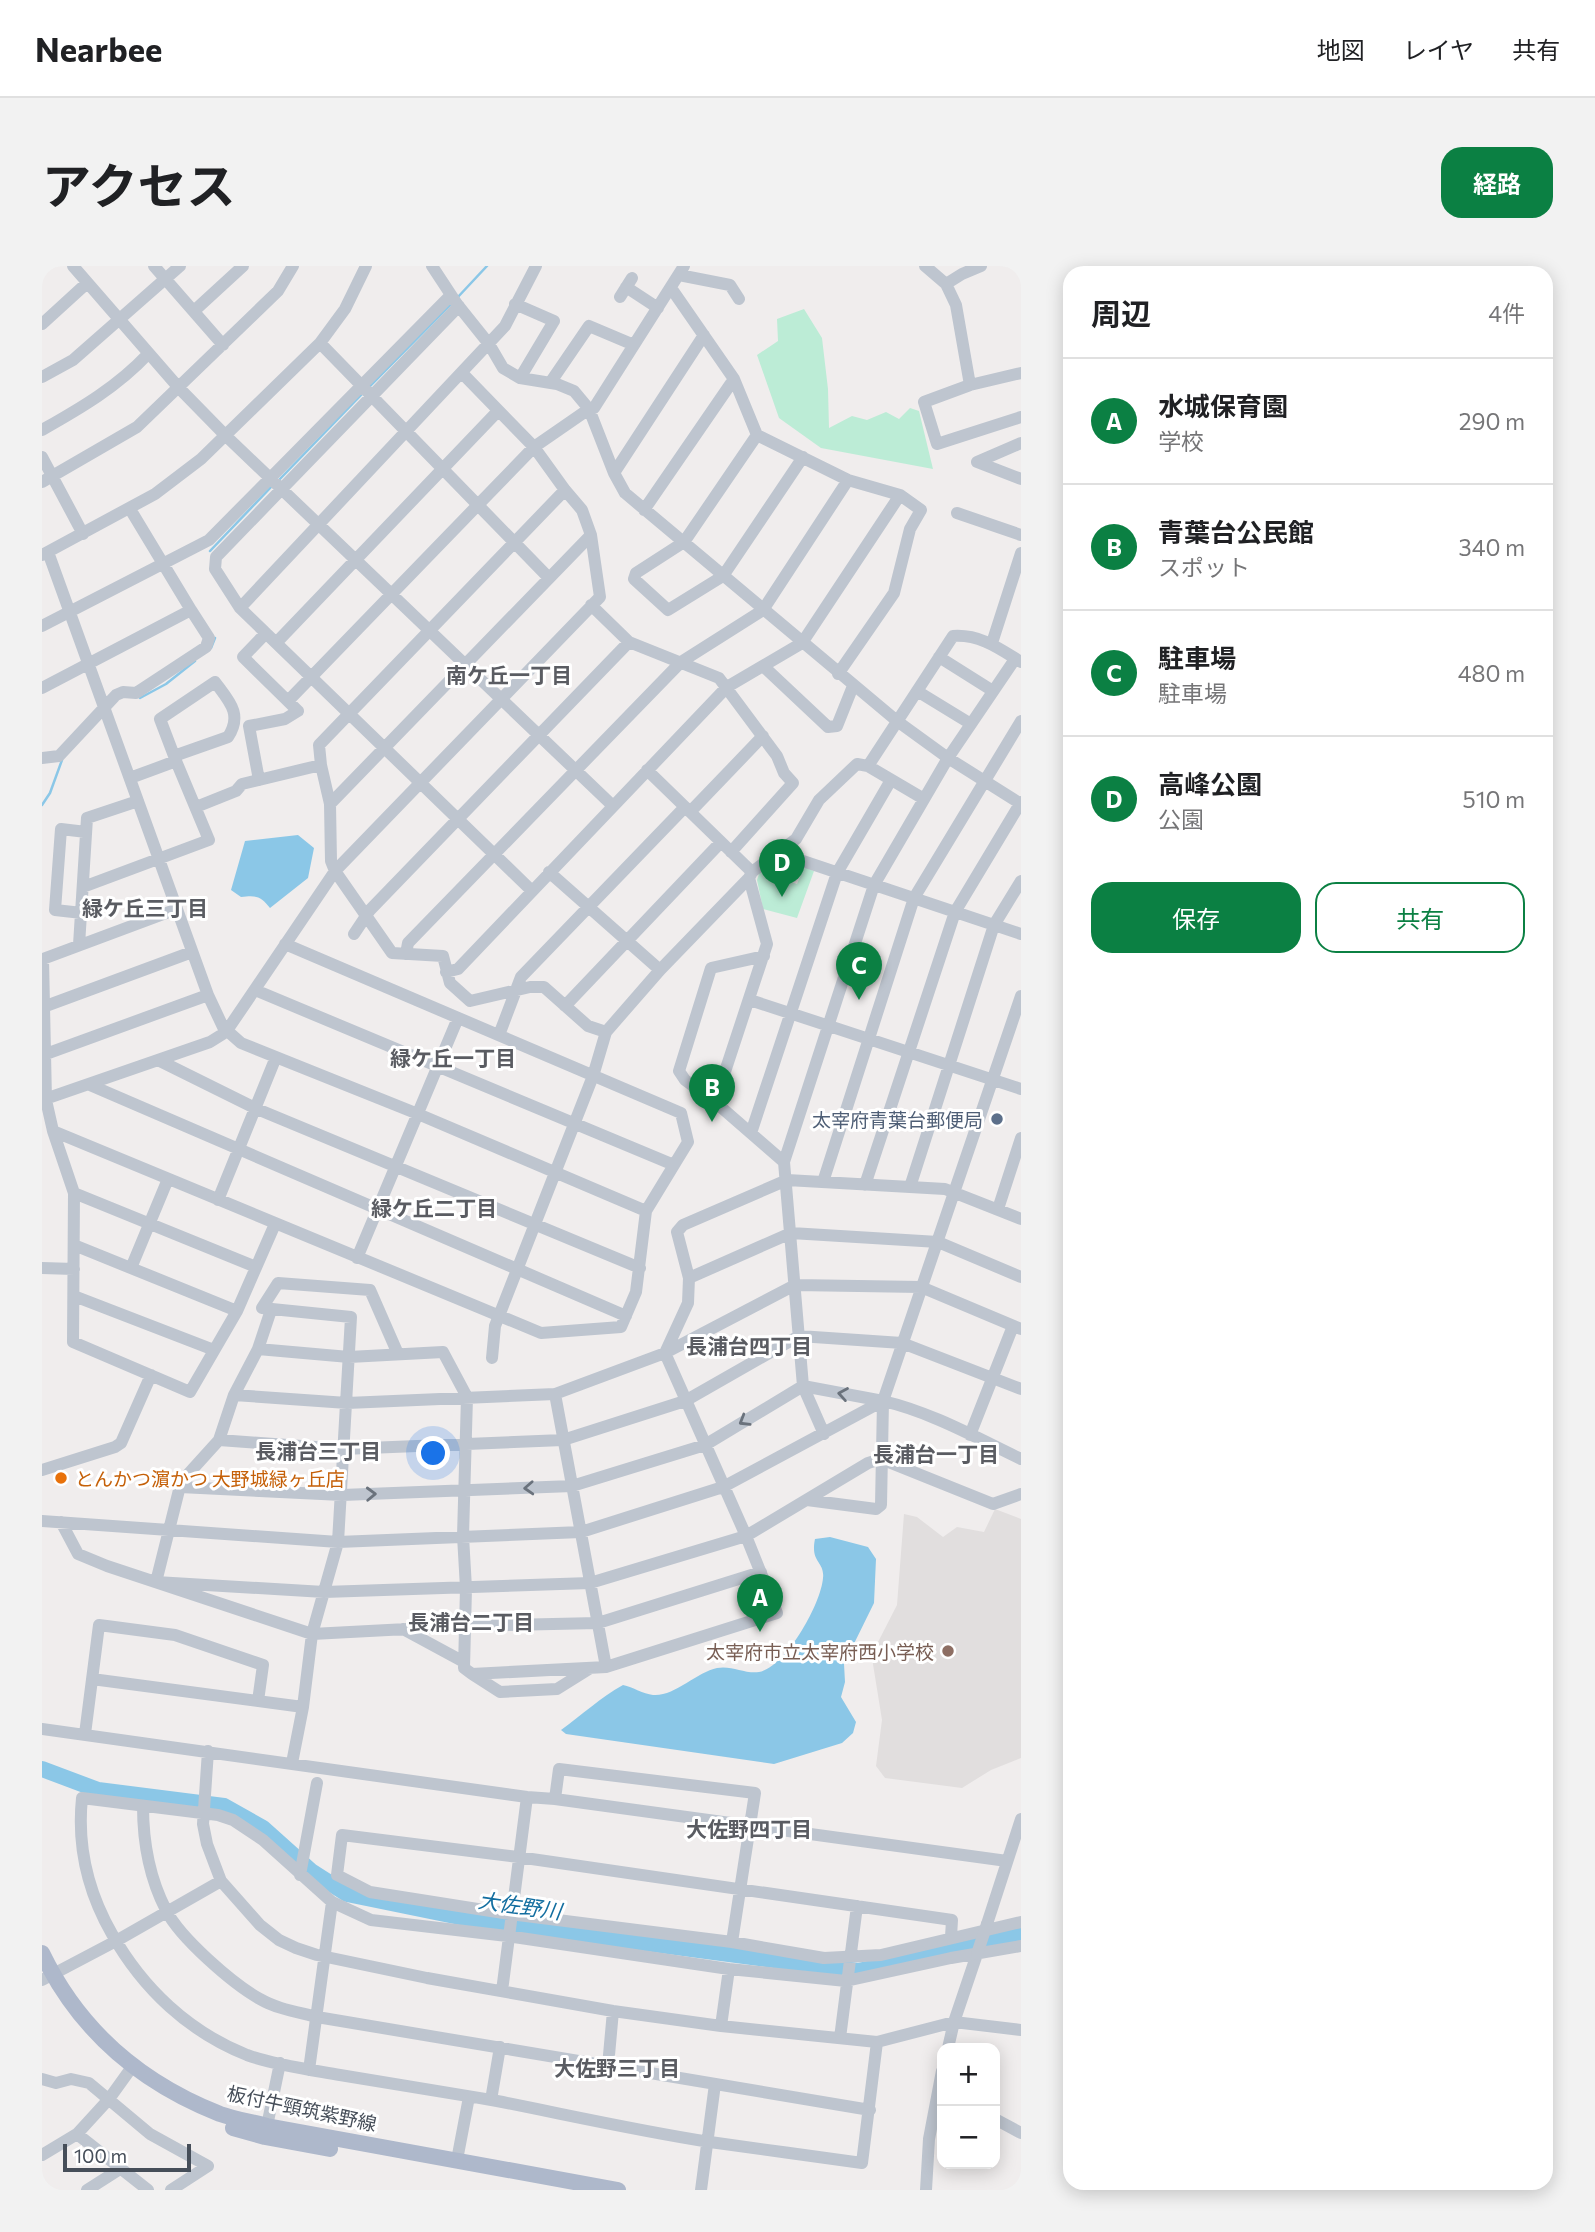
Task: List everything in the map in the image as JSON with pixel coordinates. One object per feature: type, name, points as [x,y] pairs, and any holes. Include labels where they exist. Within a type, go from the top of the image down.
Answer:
[{"type":"main road","name":"板付牛頸筑紫野線","points":[[42,1953],[45,1977],[130,2071],[180,2107],[224,2126],[265,2137],[556,2190]]},
{"type":"main road","name":"板付牛頸筑紫野線","points":[[130,2071],[223,2115],[267,2126],[618,2190]]},
{"type":"street","points":[[73,266],[148,354],[226,436],[613,806]]},
{"type":"street","points":[[155,266],[223,345]]},
{"type":"street","points":[[42,377],[72,360],[180,266]]},
{"type":"street","points":[[194,311],[243,266]]},
{"type":"street","points":[[47,480],[137,427],[278,291],[292,266]]},
{"type":"street","points":[[366,266],[345,309],[320,344],[226,436],[179,478],[130,509],[45,554],[70,611],[208,995],[226,1032],[241,1043],[418,1114],[646,1211]]},
{"type":"street","points":[[432,266],[489,344],[503,368],[520,378],[550,383],[574,391],[589,409],[625,493],[897,722],[948,758],[1021,803],[955,912],[865,1185]]},
{"type":"street","points":[[240,608],[505,326],[536,266]]},
{"type":"street","points":[[925,266],[946,284],[956,305],[970,385]]},
{"type":"street","points":[[946,284],[981,266]]},
{"type":"street","points":[[288,702],[534,447],[594,408],[682,271],[730,285],[739,299]]},
{"type":"street","points":[[42,324],[87,283]]},
{"type":"street","points":[[626,287],[658,308]]},
{"type":"street","points":[[671,288],[734,379],[757,435],[848,480],[900,495],[921,510],[910,529],[894,593],[838,674]]},
{"type":"street","points":[[42,626],[209,540],[361,385],[455,301]]},
{"type":"street","points":[[455,301],[371,396],[216,557],[214,563],[215,569],[240,608],[531,890]]},
{"type":"street","points":[[515,304],[554,321],[520,378]]},
{"type":"street","points":[[550,383],[589,326],[634,345]]},
{"type":"street","points":[[614,472],[704,335]]},
{"type":"street","points":[[320,344],[549,578]]},
{"type":"street","points":[[42,430],[96,399],[127,376],[148,354]]},
{"type":"street","points":[[44,1100],[210,1042],[226,1032],[335,871],[600,597],[591,535],[582,510],[534,447],[462,373]]},
{"type":"street","points":[[1021,373],[970,385],[924,402],[936,444],[1021,417]]},
{"type":"street","points":[[644,510],[734,379]]},
{"type":"street","points":[[276,643],[498,411]]},
{"type":"street","points":[[757,435],[684,542],[636,573],[634,579],[668,610],[723,576],[803,457]]},
{"type":"street","points":[[1021,443],[977,462],[1021,480]]},
{"type":"street","points":[[42,457],[47,480],[83,534]]},
{"type":"street","points":[[406,954],[408,943],[681,662],[763,610],[848,480]]},
{"type":"street","points":[[565,491],[320,745],[321,765],[330,804],[331,861],[335,871],[392,953],[443,956],[450,983],[470,1001],[544,987],[587,1026],[606,1032]]},
{"type":"street","points":[[446,972],[458,969],[727,687],[802,643],[900,495]]},
{"type":"street","points":[[42,758],[59,756],[116,695],[123,692],[136,693],[206,647],[209,638],[130,509]]},
{"type":"street","points":[[957,513],[1021,535]]},
{"type":"street","points":[[330,804],[591,535]]},
{"type":"street","points":[[992,643],[1021,553]]},
{"type":"street","points":[[591,605],[629,642],[719,678],[763,736],[777,756],[784,773],[793,783],[731,852]]},
{"type":"street","points":[[42,688],[191,610]]},
{"type":"street","points":[[259,780],[249,726],[285,719],[298,711],[243,657],[266,633]]},
{"type":"street","points":[[824,1434],[803,1387],[784,1162],[874,885],[948,758],[993,691],[1018,661],[992,643],[962,635],[953,636],[868,766]]},
{"type":"street","points":[[354,934],[370,910],[629,642]]},
{"type":"street","points":[[939,657],[993,691]]},
{"type":"street","points":[[763,666],[828,727],[837,726],[853,686]]},
{"type":"street","points":[[83,887],[209,841],[175,759],[160,719],[215,682],[232,705],[236,726],[229,737],[175,759],[130,779]]},
{"type":"street","points":[[917,691],[971,723]]},
{"type":"street","points":[[823,1182],[914,898],[1021,721]]},
{"type":"street","points":[[499,1035],[521,978],[589,907],[763,736]]},
{"type":"street","points":[[492,1358],[495,1326],[593,1076],[606,1032],[660,970],[750,875],[796,839],[819,800],[857,764],[868,766],[924,799]]},
{"type":"street","points":[[196,807],[236,791],[242,784],[321,765]]},
{"type":"street","points":[[647,770],[731,852],[750,875],[766,944],[715,1102]]},
{"type":"street","points":[[751,1132],[836,873],[891,779]]},
{"type":"street","points":[[79,945],[87,818],[138,801]]},
{"type":"street","points":[[82,913],[55,910],[61,829],[86,832]]},
{"type":"street","points":[[565,1006],[721,842]]},
{"type":"street","points":[[779,853],[1021,934]]},
{"type":"street","points":[[549,872],[660,970]]},
{"type":"street","points":[[910,1187],[994,925],[1021,881]]},
{"type":"street","points":[[177,909],[42,959],[44,1100],[74,1193],[74,1342],[190,1392],[237,1311],[275,1224]]},
{"type":"street","points":[[53,1131],[541,1333],[621,1327],[636,1292],[646,1211],[688,1142],[681,1113],[285,944]]},
{"type":"street","points":[[43,1007],[192,952]]},
{"type":"street","points":[[764,956],[711,968],[679,1071],[685,1080],[715,1102],[784,1162]]},
{"type":"street","points":[[255,990],[674,1166]]},
{"type":"street","points":[[43,1055],[208,995]]},
{"type":"street","points":[[807,1500],[876,1509],[881,1505],[883,1401],[1021,996]]},
{"type":"street","points":[[750,1000],[1021,1088]]},
{"type":"street","points":[[357,1258],[458,1018]]},
{"type":"street","points":[[218,1200],[276,1057]]},
{"type":"street","points":[[158,1060],[257,1109],[640,1269]]},
{"type":"street","points":[[90,1084],[626,1316]]},
{"type":"street","points":[[998,1209],[1021,1138]]},
{"type":"street","points":[[131,1268],[168,1179]]},
{"type":"street","points":[[472,1674],[606,1667],[777,1613],[665,1353],[688,1303],[689,1278],[677,1231],[683,1225],[787,1180],[955,1192],[1021,1219]]},
{"type":"street","points":[[74,1193],[256,1266]]},
{"type":"street","points":[[689,1278],[791,1233],[938,1242],[1021,1277]]},
{"type":"street","points":[[74,1245],[237,1311]]},
{"type":"street","points":[[42,1268],[74,1269]]},
{"type":"street","points":[[292,1763],[303,1707],[312,1634],[338,1542],[351,1317],[262,1308],[278,1283],[370,1290],[398,1354]]},
{"type":"street","points":[[234,1395],[347,1403],[555,1394],[665,1353],[795,1285],[921,1287],[1017,1328],[992,1378],[970,1435]]},
{"type":"street","points":[[74,1296],[214,1350]]},
{"type":"street","points":[[156,1582],[181,1482],[219,1440],[234,1395],[258,1349],[271,1310]]},
{"type":"street","points":[[219,1440],[343,1449],[563,1440],[685,1401],[799,1336],[902,1343],[1021,1389]]},
{"type":"street","points":[[258,1349],[349,1357],[443,1352],[467,1397],[468,1444],[463,1536],[466,1588],[464,1668],[500,1692],[557,1689],[592,1667]]},
{"type":"street","points":[[42,1470],[121,1443],[150,1375]]},
{"type":"street","points":[[180,1487],[342,1495],[572,1486],[705,1445],[803,1387],[899,1405],[1021,1459]]},
{"type":"street","points":[[555,1394],[606,1667]]},
{"type":"street","points":[[42,1521],[338,1542],[580,1532],[723,1487],[883,1401]]},
{"type":"street","points":[[156,1582],[324,1592],[590,1583],[746,1536],[869,1462],[881,1459],[993,1504],[1021,1494]]},
{"type":"street","points":[[61,1522],[78,1554],[312,1634],[464,1626],[598,1623],[761,1572]]},
{"type":"street","points":[[85,1734],[99,1625],[175,1635],[263,1665],[258,1700]]},
{"type":"street","points":[[402,1629],[464,1662]]},
{"type":"street","points":[[92,1679],[303,1707]]},
{"type":"street","points":[[42,1728],[527,1797],[1007,1861]]},
{"type":"street","points":[[208,1751],[202,1813],[207,1844],[221,1881],[260,1925],[279,1940],[325,1957],[613,2011],[721,2026],[877,2042],[954,2022],[1021,2030]]},
{"type":"street","points":[[555,1799],[559,1769],[755,1793],[732,1942]]},
{"type":"street","points":[[300,1875],[317,1783]]},
{"type":"street","points":[[502,1991],[527,1797]]},
{"type":"street","points":[[877,2042],[862,2163],[708,2141],[491,2100],[309,2070],[241,2052],[211,2037],[157,1996],[139,1976],[116,1941],[96,1902],[89,1881],[80,1836],[82,1798],[202,1813],[233,1820],[263,1840],[332,1902],[371,1920],[507,1936],[729,1969],[846,1980],[1021,1946]]},
{"type":"street","points":[[143,1806],[147,1850],[167,1913],[209,1959],[253,1994],[277,2007],[317,2017],[870,2110]]},
{"type":"street","points":[[949,2043],[1021,1819]]},
{"type":"street","points":[[951,1937],[952,1920],[518,1857],[342,1835],[337,1875],[370,1892],[510,1914],[732,1942],[824,1958],[881,1955],[1021,1922]]},
{"type":"street","points":[[45,1977],[116,1941],[221,1881]]},
{"type":"street","points":[[309,2070],[332,1902]]},
{"type":"street","points":[[840,2038],[857,1906]]},
{"type":"street","points":[[721,2026],[729,1969]]},
{"type":"street","points":[[608,2066],[613,2011]]},
{"type":"street","points":[[491,2100],[500,2048]]},
{"type":"street","points":[[267,2126],[280,2063]]},
{"type":"street","points":[[42,2155],[77,2134],[130,2071]]},
{"type":"street","points":[[42,2079],[55,2083]]},
{"type":"street","points":[[42,2092],[55,2083],[71,2079],[89,2083],[150,2134],[208,2166],[171,2190]]},
{"type":"street","points":[[701,2190],[715,2084]]},
{"type":"street","points":[[457,2160],[469,2097]]},
{"type":"street","points":[[926,2190],[929,2138],[937,2106]]},
{"type":"street","points":[[1000,2122],[1021,2133]]},
{"type":"street","points":[[77,2134],[148,2190]]},
{"type":"street","points":[[87,2190],[120,2169]]},
{"type":"shaded area","name":"太宰府市立太宰府西小学校","points":[[995,1509],[1021,1519],[1021,1758],[991,1770],[962,1788],[885,1778],[876,1766],[882,1720],[872,1658],[897,1605],[904,1514],[917,1517],[943,1537],[957,1527],[984,1532]]},
{"type":"green space","points":[[804,309],[822,338],[829,428],[852,416],[867,420],[886,412],[899,419],[910,408],[919,411],[933,469],[821,448],[779,418],[757,355],[778,341],[777,319]]},
{"type":"green space","points":[[804,867],[814,871],[797,918],[763,909],[757,880],[760,871],[797,884]]},
{"type":"water","points":[[298,835],[314,848],[308,878],[270,908],[258,897],[241,897],[231,890],[245,841]]},
{"type":"water","points":[[830,1537],[868,1547],[876,1559],[874,1603],[844,1664],[845,1682],[841,1697],[856,1722],[853,1733],[842,1743],[774,1764],[566,1734],[561,1730],[623,1685],[661,1695],[717,1668],[759,1672],[769,1668],[791,1647],[816,1603],[823,1572],[814,1553],[815,1539]]},
{"type":"waterway","points":[[457,298],[487,266]]},
{"type":"waterway","points":[[368,388],[452,303]]},
{"type":"waterway","points":[[278,481],[363,393]]},
{"type":"waterway","points":[[210,551],[273,485]]},
{"type":"waterway","points":[[211,648],[215,638]]},
{"type":"waterway","points":[[140,698],[166,684],[195,661]]},
{"type":"waterway","points":[[42,805],[50,793],[62,760]]},
{"type":"waterway","name":"大佐野川","points":[[42,1769],[98,1790],[224,1806],[263,1828],[311,1871],[347,1894],[479,1921],[858,1971],[968,1948],[990,1939],[1021,1935]]},
{"type":"place","name":"高峰公園","points":[[782,897]]},
{"type":"place","name":"駐車場","points":[[859,1000]]},
{"type":"place","name":"太宰府青葉台郵便局","points":[[997,1119]]},
{"type":"place","name":"青葉台公民館","points":[[712,1122]]},
{"type":"place","name":"とんかつ濵かつ 大野城緑ヶ丘店","points":[[61,1478]]},
{"type":"place","name":"水城保育園","points":[[760,1632]]},
{"type":"place","name":"太宰府市立太宰府西小学校","points":[[948,1651]]},
{"type":"district","name":"南ケ丘一丁目","points":[[509,674]]},
{"type":"district","name":"緑ケ丘三丁目","points":[[145,907]]},
{"type":"district","name":"緑ケ丘一丁目","points":[[453,1057]]},
{"type":"district","name":"緑ケ丘二丁目","points":[[434,1207]]},
{"type":"district","name":"長浦台四丁目","points":[[749,1345]]},
{"type":"district","name":"長浦台三丁目","points":[[318,1450]]},
{"type":"district","name":"長浦台一丁目","points":[[936,1453]]},
{"type":"district","name":"長浦台二丁目","points":[[471,1621]]},
{"type":"district","name":"大佐野四丁目","points":[[749,1828]]},
{"type":"district","name":"大佐野三丁目","points":[[617,2067]]}]
